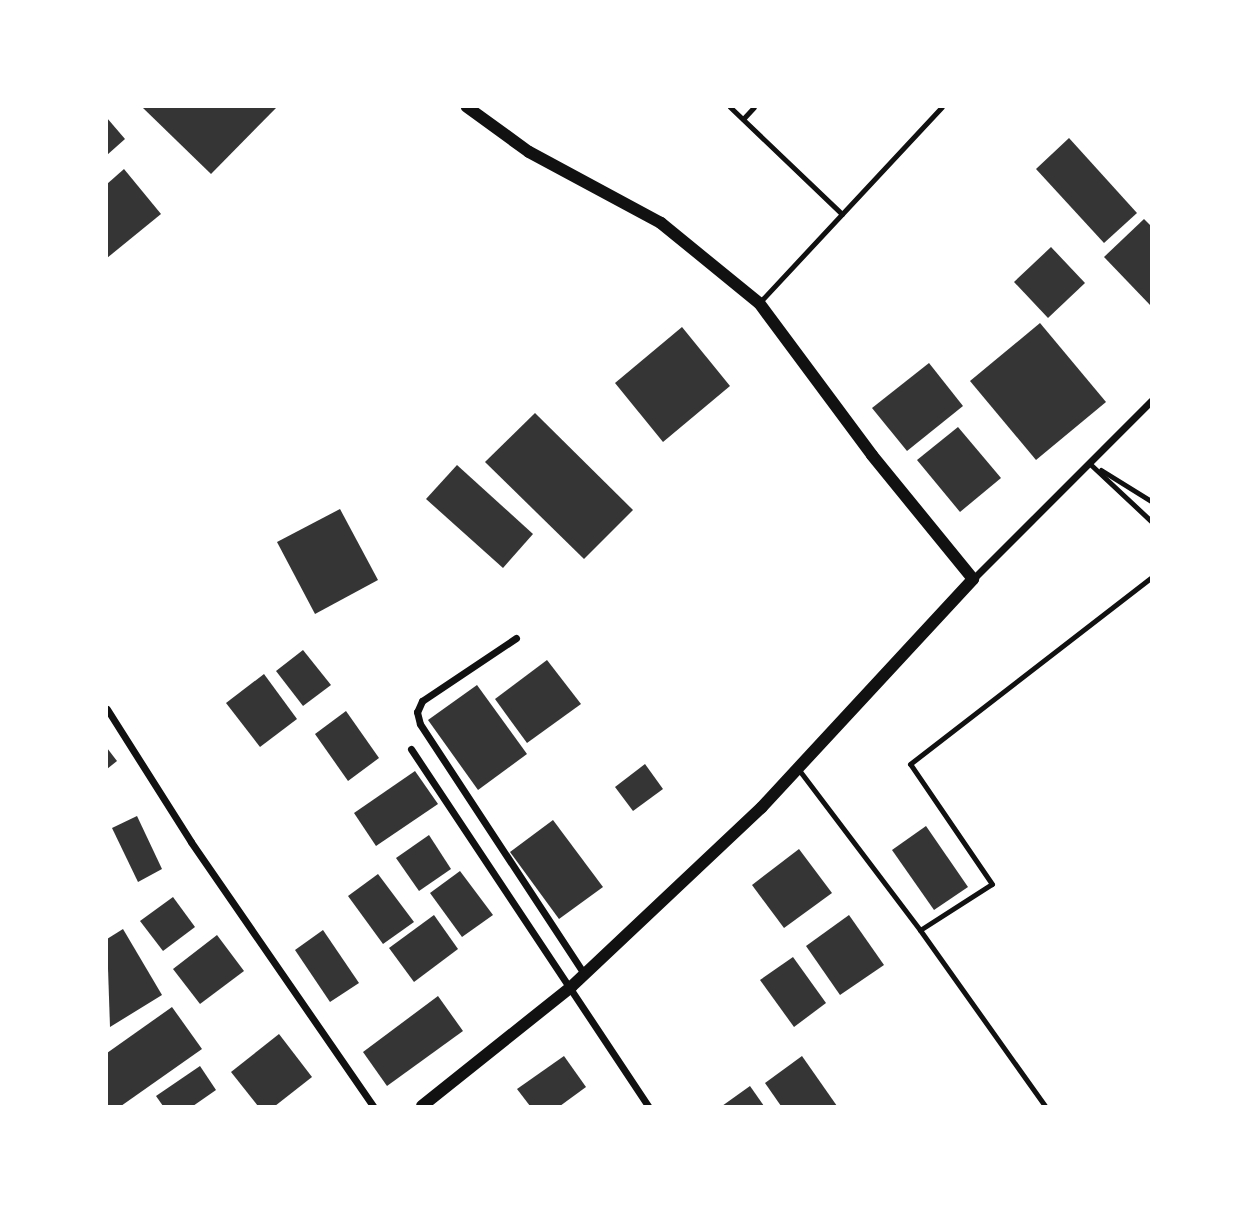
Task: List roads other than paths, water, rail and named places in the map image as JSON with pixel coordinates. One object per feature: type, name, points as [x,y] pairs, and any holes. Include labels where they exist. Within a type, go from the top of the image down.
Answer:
[{"type":"street","points":[[467,107],[529,152],[661,223],[759,303],[872,455],[973,579]]},
{"type":"street","points":[[422,1106],[571,987],[798,768],[973,579],[1151,401]]},
{"type":"street","points":[[516,638],[422,701],[417,712],[420,724],[584,974]]},
{"type":"street","points":[[107,709],[191,842],[373,1106]]},
{"type":"street","points":[[411,749],[648,1106]]},
{"type":"lane","points":[[730,107],[842,214]]},
{"type":"lane","points":[[743,119],[754,107]]},
{"type":"lane","points":[[759,303],[942,107]]},
{"type":"lane","points":[[1089,463],[1151,501]]},
{"type":"lane","points":[[1089,463],[1151,521]]},
{"type":"lane","points":[[920,930],[992,884],[910,764],[1151,578]]},
{"type":"lane","points":[[798,768],[920,930],[1045,1106]]}]
